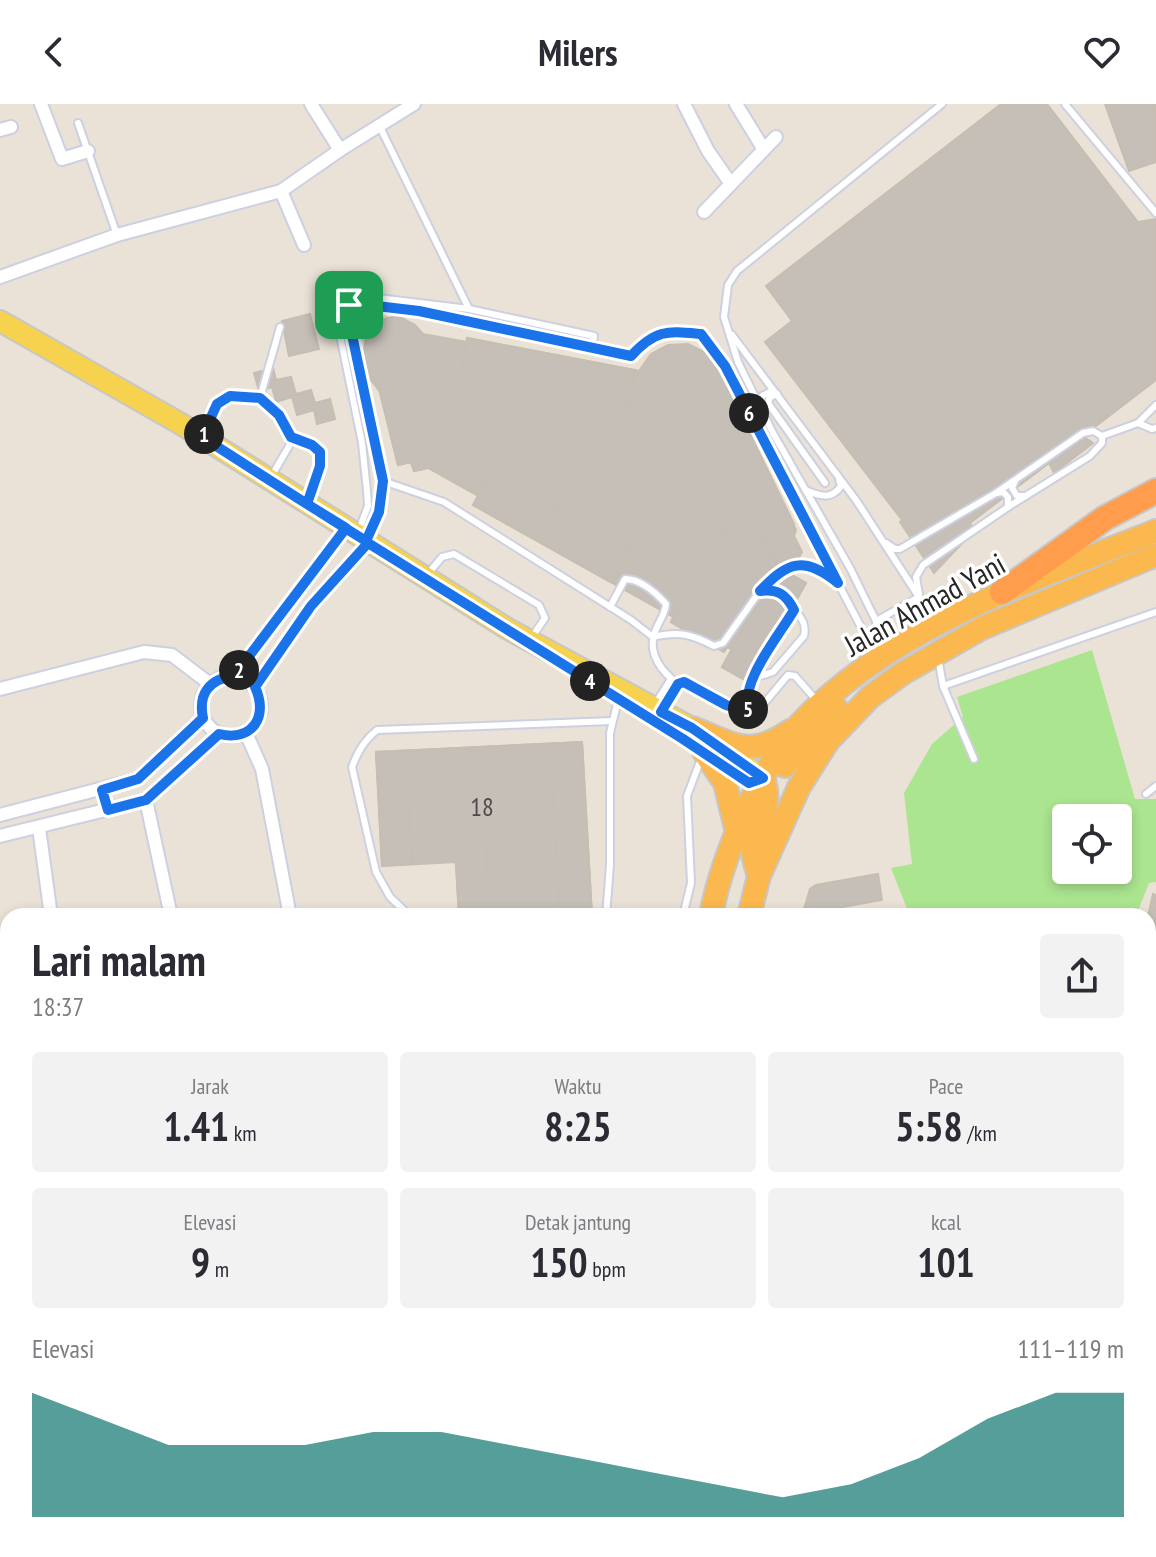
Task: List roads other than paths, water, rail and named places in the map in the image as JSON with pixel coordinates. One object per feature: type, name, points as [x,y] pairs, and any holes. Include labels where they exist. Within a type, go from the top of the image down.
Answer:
[{"type":"highway","points":[[1002,592],[1105,518],[1156,491]]},
{"type":"highway","name":"Jalan Ahmad Yani","points":[[713,908],[737,833],[763,778],[798,725],[821,705],[879,658],[1002,592],[1156,531]]},
{"type":"highway","name":"Jalan Ahmad Yani","points":[[751,908],[759,876],[799,787],[828,741],[870,697],[938,653],[995,623],[1156,555]]},
{"type":"highway","points":[[759,876],[753,850],[765,810],[767,791],[763,778],[781,769],[836,708],[860,688],[938,653]]},
{"type":"highway","points":[[692,728],[741,747],[770,745],[798,725]]},
{"type":"highway","points":[[704,752],[725,783],[737,833]]},
{"type":"main road","points":[[0,321],[202,437],[749,783],[763,778]]},
{"type":"main road","points":[[426,579],[529,641],[692,728],[763,778]]},
{"type":"street","points":[[41,104],[62,159],[88,151]]},
{"type":"street","points":[[311,104],[340,150]]},
{"type":"street","points":[[0,277],[117,235],[281,191],[414,104]]},
{"type":"street","points":[[684,104],[708,151],[731,184]]},
{"type":"street","points":[[736,104],[763,148]]},
{"type":"street","points":[[704,212],[776,137]]},
{"type":"street","points":[[281,191],[304,245]]},
{"type":"street","points":[[234,676],[359,537]]},
{"type":"street","points":[[255,687],[359,537]]},
{"type":"street","points":[[0,689],[144,652],[172,655],[210,684]]},
{"type":"street","points":[[234,676],[255,687],[261,712],[256,724],[237,736],[219,734],[203,718],[203,694],[210,684],[221,677],[234,676]]},
{"type":"street","points":[[0,815],[138,779],[203,718]]},
{"type":"street","points":[[246,733],[262,769],[288,908]]},
{"type":"street","points":[[0,836],[146,800],[219,734]]},
{"type":"street","points":[[102,790],[108,810]]},
{"type":"street","points":[[146,800],[169,908]]},
{"type":"street","points":[[39,828],[50,908]]},
{"type":"lane","points":[[879,658],[876,621],[738,362],[724,317],[725,300],[728,285],[737,271],[942,104]]},
{"type":"lane","points":[[1065,104],[1156,212]]},
{"type":"lane","points":[[78,123],[117,235]]},
{"type":"lane","points":[[379,125],[469,309]]},
{"type":"lane","points":[[359,537],[368,506],[367,491],[362,443],[335,311],[336,300],[345,294],[469,309],[594,336],[592,348]]},
{"type":"lane","points":[[359,537],[379,512],[383,481],[348,316],[349,305],[419,311],[631,356],[643,343],[667,331],[701,334],[725,366],[879,658]]},
{"type":"lane","points":[[260,398],[280,327]]},
{"type":"lane","points":[[728,329],[836,472],[919,597],[933,628]]},
{"type":"lane","points":[[763,411],[762,396],[770,392],[777,394]]},
{"type":"lane","points":[[777,394],[770,397],[768,403],[825,483]]},
{"type":"lane","points":[[202,437],[217,404],[230,396],[260,398],[279,415],[292,441],[269,480]]},
{"type":"lane","points":[[883,541],[900,549],[996,493],[1083,433],[1093,431],[1102,436],[1138,423],[1156,405]]},
{"type":"lane","points":[[1138,423],[1156,428]]},
{"type":"lane","points":[[919,597],[916,577],[923,565],[1097,451],[1102,436]]},
{"type":"lane","points":[[291,437],[315,446],[321,456],[307,504]]},
{"type":"lane","points":[[806,490],[821,496],[832,495],[841,486],[836,472]]},
{"type":"lane","points":[[1020,476],[1012,488],[1017,496],[1028,494]]},
{"type":"lane","points":[[383,481],[444,502],[653,637],[676,632],[714,646],[723,643],[760,591],[791,565],[822,571],[838,583]]},
{"type":"lane","points":[[996,493],[1003,492],[1008,497],[1008,507]]},
{"type":"lane","points":[[426,579],[442,557],[454,554],[539,605],[545,618],[529,641]]},
{"type":"lane","points":[[610,607],[625,579],[632,579],[649,588],[666,604],[666,613],[653,637],[656,657],[663,673],[726,705],[750,713],[762,706],[788,675],[795,676],[821,705]]},
{"type":"lane","points":[[750,713],[746,701],[751,679],[794,610],[781,592],[760,591]]},
{"type":"lane","points":[[876,621],[919,597]]},
{"type":"lane","points":[[943,686],[1156,612]]},
{"type":"lane","points":[[751,679],[773,672],[804,636],[806,628],[802,619],[798,614],[790,617]]},
{"type":"lane","points":[[938,653],[943,686],[974,759]]},
{"type":"lane","points":[[657,710],[675,681]]},
{"type":"lane","points":[[607,908],[612,721],[618,700]]},
{"type":"lane","points":[[402,908],[390,897],[376,872],[352,767],[357,752],[377,730],[612,721]]},
{"type":"lane","points":[[685,908],[691,883],[687,796],[704,752]]},
{"type":"lane","points":[[1146,794],[1156,786]]}]
